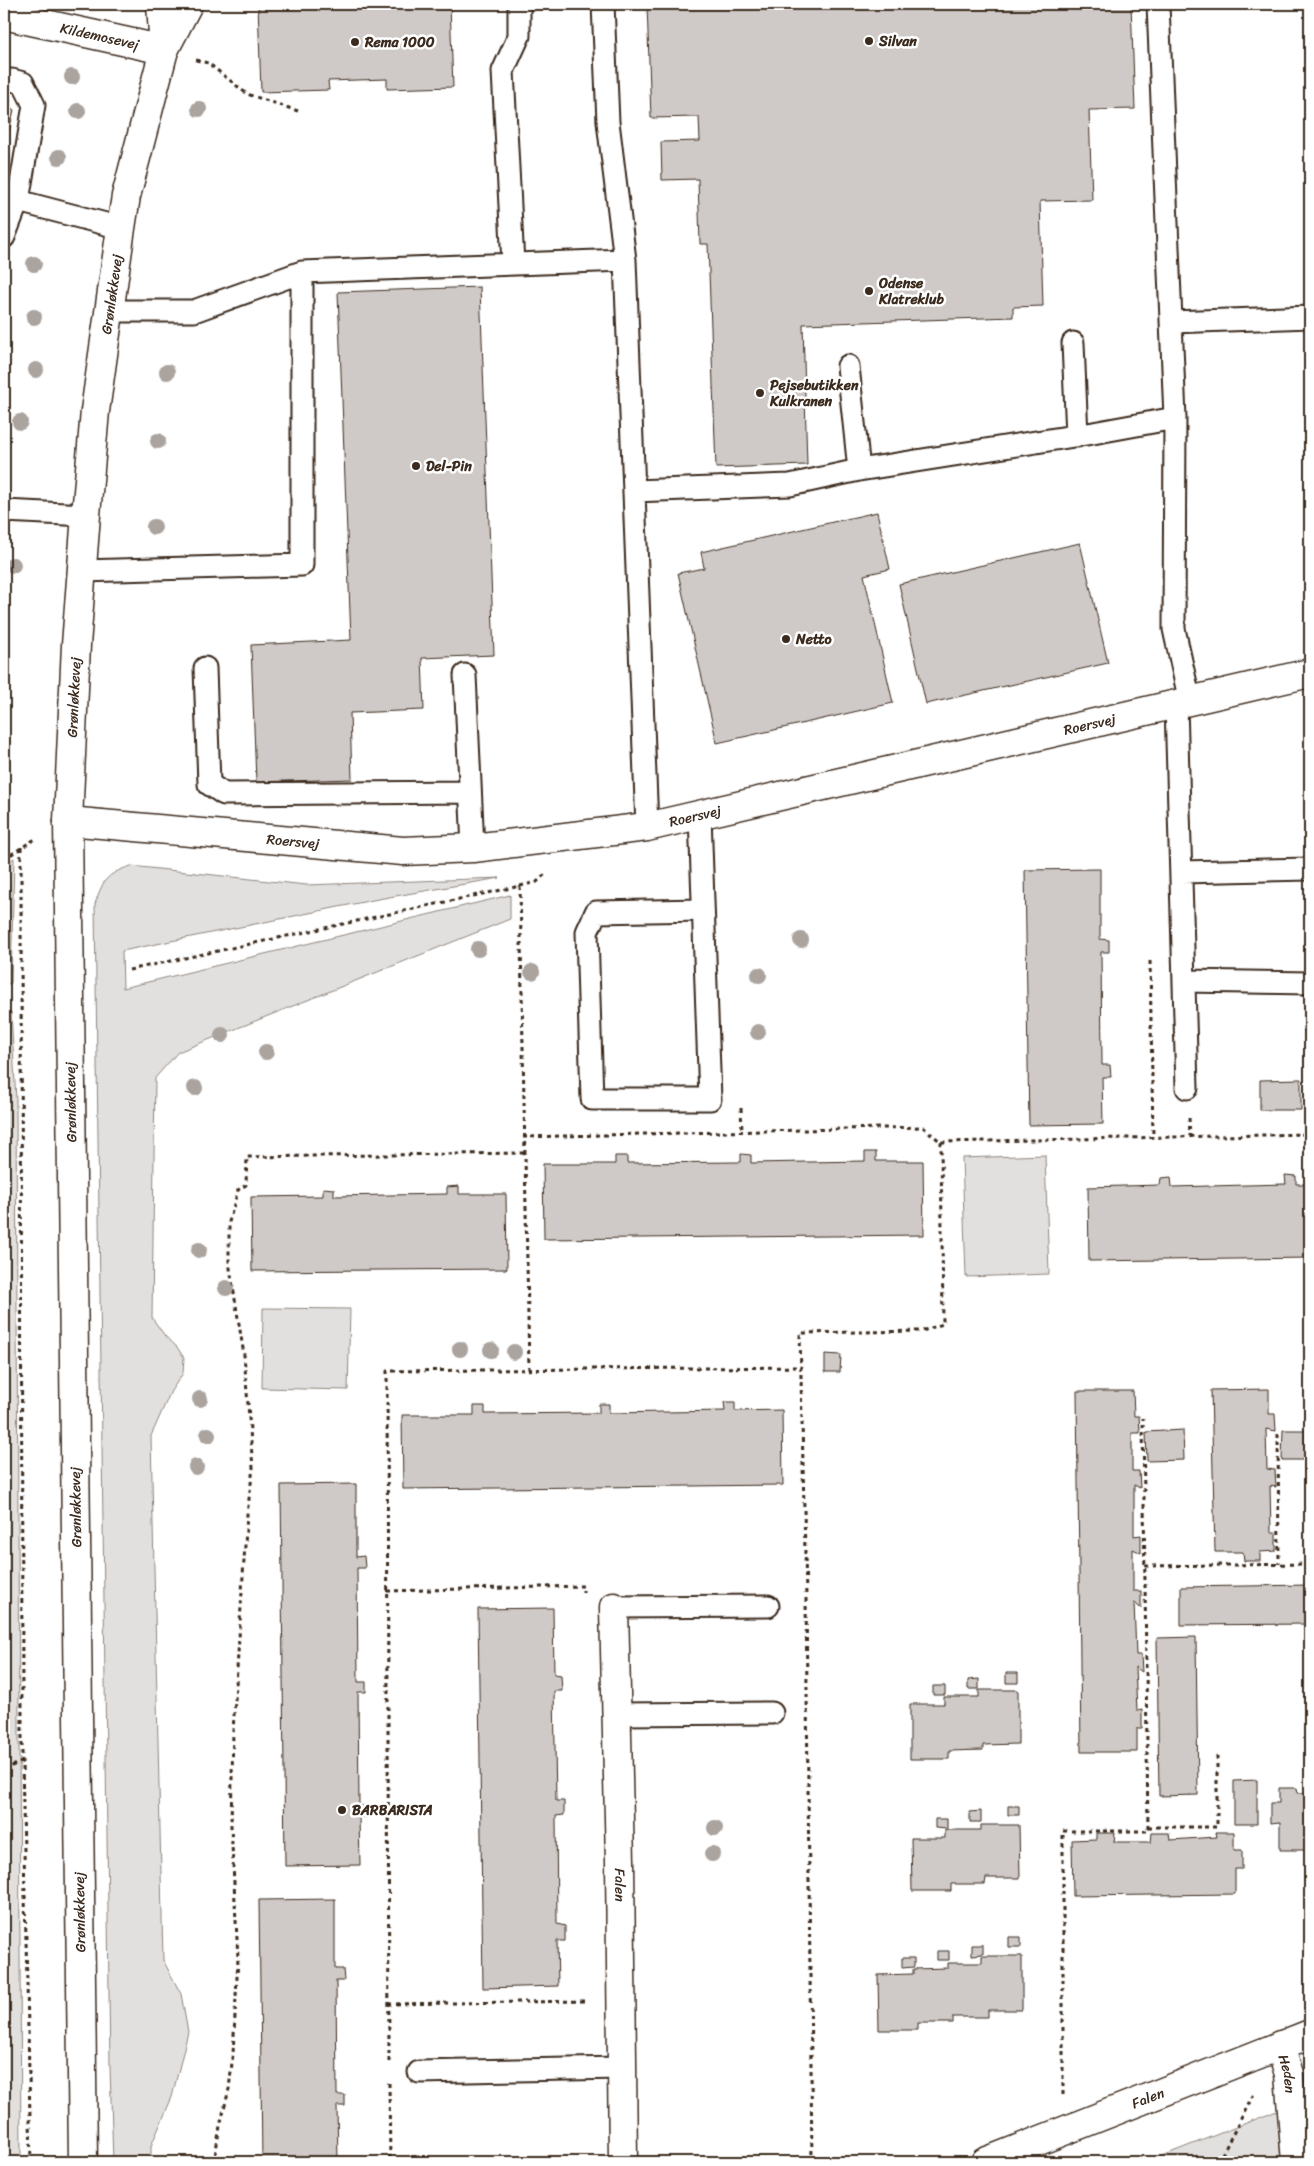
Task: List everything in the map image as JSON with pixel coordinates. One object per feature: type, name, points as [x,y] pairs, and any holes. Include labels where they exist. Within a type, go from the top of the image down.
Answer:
[{"type":"street","name":"Grønløkkevej","points":[[161,4],[164,50]]},
{"type":"street","points":[[164,50],[176,4]]},
{"type":"street","name":"Grønløkkevej","points":[[83,2162],[68,821],[76,645],[95,411],[126,196],[164,50],[188,4]]},
{"type":"street","name":"Kildemosevej","points":[[4,15],[164,50]]},
{"type":"street","name":"Roersvej","points":[[68,821],[403,851],[473,848],[557,839],[647,827],[1310,674]]},
{"type":"street","name":"Falen","points":[[614,1608],[623,2162]]},
{"type":"street","name":"Falen","points":[[985,2162],[1310,2034]]},
{"type":"street","name":"Heden","points":[[1280,2045],[1289,2074],[1296,2162]]},
{"type":"lane","points":[[513,264],[503,70],[519,36],[519,4]]},
{"type":"lane","points":[[603,4],[608,122],[625,260],[647,827]]},
{"type":"lane","points":[[1158,4],[1175,418],[1174,628],[1183,704],[1181,872],[1187,1088]]},
{"type":"lane","points":[[4,238],[18,201],[34,105],[23,83],[12,80]]},
{"type":"lane","points":[[18,201],[121,228]]},
{"type":"lane","points":[[109,311],[194,311],[302,272],[625,260]]},
{"type":"lane","points":[[81,571],[302,565],[302,272]]},
{"type":"lane","points":[[1171,322],[1310,317]]},
{"type":"lane","points":[[1073,343],[1077,436]]},
{"type":"lane","points":[[848,366],[859,470]]},
{"type":"lane","points":[[634,491],[790,485],[859,470],[1077,436],[1175,418]]},
{"type":"lane","points":[[4,511],[86,515]]},
{"type":"lane","points":[[205,668],[209,784],[224,794],[470,792]]},
{"type":"lane","points":[[465,675],[473,848]]},
{"type":"lane","points":[[700,815],[710,1099],[592,1099],[587,932],[596,912],[703,910]]},
{"type":"lane","points":[[1181,872],[1310,869]]},
{"type":"lane","points":[[1184,981],[1310,983]]},
{"type":"lane","points":[[614,1608],[768,1606]]},
{"type":"lane","points":[[616,1714],[772,1713]]},
{"type":"lane","points":[[419,2072],[622,2068]]},
{"type":"path","points":[[164,50],[208,63],[248,94],[298,111]]},
{"type":"path","points":[[129,970],[537,882],[556,863],[557,839]]},
{"type":"path","points":[[21,847],[22,1762],[30,2162]]},
{"type":"path","points":[[520,886],[523,1137],[529,1370]]},
{"type":"path","points":[[4,999],[9,998]]},
{"type":"path","points":[[523,1137],[923,1127],[941,1142],[1310,1134]]},
{"type":"path","points":[[812,2162],[800,1333],[922,1331],[943,1324],[941,1142]]},
{"type":"path","points":[[214,2162],[230,2080],[238,1958],[231,1826],[234,1731],[247,1514],[252,1468],[244,1355],[229,1262],[229,1222],[238,1190],[246,1185],[247,1156],[524,1153]]},
{"type":"path","points":[[389,2069],[387,1371],[801,1367]]},
{"type":"path","points":[[1063,2132],[1063,1831],[1148,1831],[1143,1418]]},
{"type":"path","points":[[1278,1434],[1279,1564]]},
{"type":"path","points":[[1145,1566],[1310,1564]]},
{"type":"path","points":[[387,1591],[583,1586]]},
{"type":"path","points":[[1148,1827],[1217,1827],[1217,1753]]},
{"type":"path","points":[[4,1769],[22,1762]]},
{"type":"path","points":[[388,2004],[587,2001]]},
{"type":"path","points":[[1218,2162],[1280,2045]]},
{"type":"path","points":[[389,2078],[390,2162]]},
{"type":"shaded area","points":[[14,858],[11,983],[4,985],[4,865]]},
{"type":"shaded area","points":[[131,866],[306,885],[500,878],[378,899],[122,951],[123,988],[510,895],[510,919],[178,1052],[155,1078],[152,1318],[184,1358],[183,1373],[171,1391],[151,1436],[163,1960],[181,1994],[188,2032],[172,2097],[151,2146],[151,2162],[113,2162],[110,2067],[95,904],[100,889],[107,879],[116,872]]},
{"type":"shaded area","points":[[11,1012],[16,1100],[21,2162],[4,2162],[4,1014]]},
{"type":"shaded area","points":[[1045,1155],[1049,1274],[966,1277],[962,1158]]},
{"type":"shaded area","points":[[263,1308],[350,1309],[348,1390],[262,1388]]},
{"type":"shaded area","points":[[1310,2098],[1310,2162],[1147,2162]]},
{"type":"building","name":"Rema 1000","points":[[258,4],[450,4],[453,87],[387,89],[387,79],[328,81],[329,90],[261,92]]},
{"type":"building","points":[[647,4],[1131,4],[1135,109],[1089,110],[1092,200],[1040,201],[1043,306],[1013,307],[1013,317],[803,324],[807,465],[716,468],[708,244],[700,244],[698,179],[662,180],[661,142],[700,141],[699,117],[651,118]]},
{"type":"building","points":[[4,102],[14,110],[4,153]]},
{"type":"building","name":"Del-Pin","points":[[480,287],[494,655],[422,658],[424,710],[350,713],[352,779],[256,782],[251,645],[351,640],[338,292]]},
{"type":"building","name":"Netto","points":[[877,512],[890,569],[864,575],[893,703],[717,743],[678,573],[704,568],[701,552]]},
{"type":"building","points":[[1080,543],[1108,663],[926,704],[899,584]]},
{"type":"building","points":[[1100,869],[1100,939],[1109,940],[1109,952],[1101,952],[1102,1065],[1110,1065],[1111,1077],[1102,1077],[1103,1124],[1029,1125],[1025,870]]},
{"type":"building","points":[[1301,1079],[1301,1110],[1260,1110],[1260,1080]]},
{"type":"building","points":[[865,1152],[876,1152],[876,1161],[923,1161],[924,1235],[544,1239],[543,1164],[615,1164],[615,1156],[627,1156],[627,1163],[741,1162],[741,1154],[751,1155],[751,1163],[865,1161]]},
{"type":"building","points":[[1285,1175],[1296,1176],[1296,1184],[1310,1184],[1310,1258],[1089,1261],[1088,1187],[1160,1185],[1161,1178],[1171,1177],[1172,1187],[1286,1184]]},
{"type":"building","points":[[459,1186],[459,1194],[506,1194],[507,1269],[252,1271],[251,1197],[323,1196],[323,1188],[334,1189],[334,1196],[447,1194],[447,1187]]},
{"type":"building","points":[[825,1354],[841,1355],[840,1372],[825,1372]]},
{"type":"building","points":[[1269,1389],[1269,1414],[1275,1414],[1276,1431],[1266,1429],[1267,1469],[1275,1470],[1276,1487],[1270,1486],[1271,1533],[1276,1533],[1276,1551],[1260,1552],[1260,1561],[1244,1561],[1243,1552],[1215,1552],[1211,1390]]},
{"type":"building","points":[[1077,1391],[1133,1391],[1134,1416],[1139,1416],[1140,1433],[1132,1433],[1132,1471],[1139,1471],[1140,1488],[1134,1485],[1134,1536],[1141,1535],[1141,1553],[1133,1549],[1133,1591],[1141,1591],[1141,1609],[1134,1602],[1136,1655],[1141,1655],[1142,1672],[1135,1667],[1137,1711],[1142,1710],[1142,1728],[1137,1728],[1137,1752],[1081,1752]]},
{"type":"building","points":[[724,1402],[735,1402],[735,1411],[782,1410],[783,1485],[403,1489],[402,1415],[474,1415],[474,1406],[485,1406],[485,1414],[599,1413],[599,1404],[609,1404],[609,1413],[725,1411]]},
{"type":"building","points":[[1183,1430],[1184,1460],[1147,1461],[1146,1432]]},
{"type":"building","points":[[1283,1430],[1306,1430],[1305,1460],[1282,1460]]},
{"type":"building","points":[[356,1484],[356,1557],[364,1556],[365,1568],[357,1568],[358,1682],[366,1682],[366,1692],[358,1692],[359,1806],[367,1806],[367,1817],[359,1817],[360,1865],[285,1866],[281,1485]]},
{"type":"building","points":[[1310,1585],[1310,1624],[1181,1625],[1181,1587]]},
{"type":"building","points":[[553,1608],[554,1674],[561,1675],[562,1691],[554,1691],[556,1801],[564,1801],[564,1815],[556,1816],[557,1924],[565,1926],[565,1941],[557,1941],[558,1986],[483,1988],[478,1609]]},
{"type":"building","points":[[1196,1637],[1198,1795],[1159,1796],[1157,1638]]},
{"type":"building","points":[[1006,1673],[1018,1673],[1018,1683],[1006,1683]]},
{"type":"building","points":[[979,1679],[979,1689],[968,1689],[968,1680]]},
{"type":"building","points":[[933,1686],[945,1686],[945,1695],[933,1695]]},
{"type":"building","points":[[979,1690],[1018,1690],[1018,1744],[983,1745],[983,1750],[949,1751],[949,1759],[910,1759],[910,1704],[944,1704],[944,1697],[979,1697]]},
{"type":"building","points":[[1257,1780],[1257,1824],[1234,1824],[1234,1781]]},
{"type":"building","points":[[1279,1788],[1297,1788],[1298,1793],[1310,1793],[1310,1850],[1280,1850],[1280,1822],[1270,1823],[1270,1803],[1279,1803]]},
{"type":"building","points":[[1008,1806],[1019,1806],[1019,1815],[1008,1815]]},
{"type":"building","points":[[981,1811],[981,1822],[970,1822],[970,1812]]},
{"type":"building","points":[[935,1819],[947,1819],[947,1829],[935,1828]]},
{"type":"building","points":[[981,1825],[1019,1825],[1020,1878],[986,1878],[985,1884],[951,1884],[951,1891],[912,1891],[911,1838],[945,1838],[945,1830],[981,1830]]},
{"type":"building","points":[[1216,1832],[1234,1832],[1234,1850],[1242,1850],[1242,1869],[1235,1869],[1235,1894],[1073,1896],[1072,1840],[1096,1839],[1096,1833],[1115,1833],[1114,1842],[1151,1842],[1152,1833],[1169,1833],[1170,1840],[1217,1837]]},
{"type":"building","points":[[335,1899],[335,1969],[343,1969],[344,1981],[336,1981],[337,2095],[345,2095],[345,2106],[337,2106],[338,2162],[262,2162],[259,1900]]},
{"type":"building","points":[[1009,1937],[1021,1937],[1021,1947],[1009,1947]]},
{"type":"building","points":[[972,1945],[983,1945],[983,1954],[972,1955]]},
{"type":"building","points":[[937,1951],[949,1951],[949,1960],[937,1960]]},
{"type":"building","points":[[982,1956],[1022,1956],[1022,2010],[988,2010],[988,2017],[953,2017],[953,2023],[918,2023],[918,2030],[879,2030],[878,1975],[913,1974],[913,1969],[948,1968],[948,1963],[982,1963]]},
{"type":"building","points":[[902,1958],[914,1958],[914,1967],[902,1968]]},
{"type":"place","name":"Silvan","points":[[869,41]]},
{"type":"place","name":"Rema 1000","points":[[355,42]]},
{"type":"place","name":"Odense Klatreklub","points":[[869,291]]},
{"type":"place","name":"Pejsebutikken Kulkranen","points":[[760,393]]},
{"type":"place","name":"Del-Pin","points":[[416,466]]},
{"type":"place","name":"Netto","points":[[786,639]]},
{"type":"place","name":"BARBARISTA","points":[[342,1810]]}]
